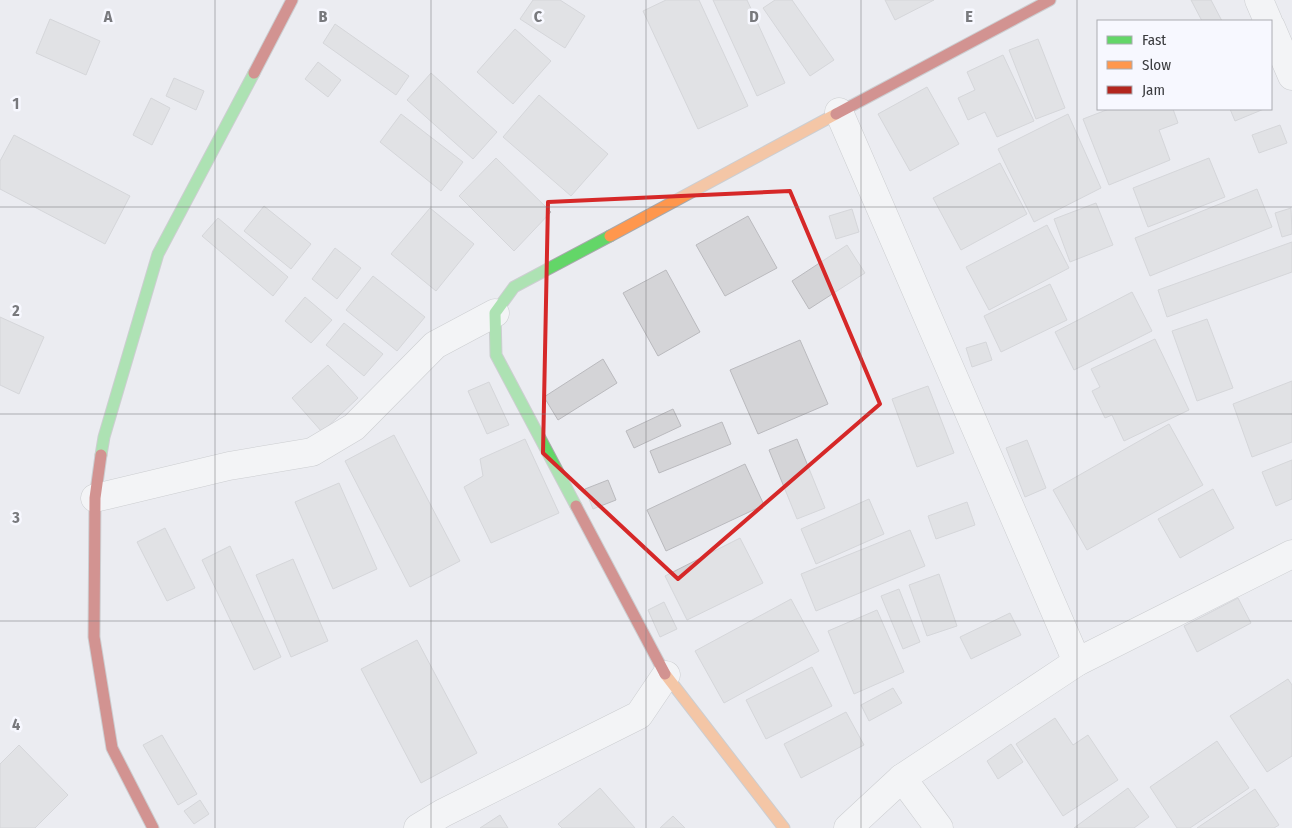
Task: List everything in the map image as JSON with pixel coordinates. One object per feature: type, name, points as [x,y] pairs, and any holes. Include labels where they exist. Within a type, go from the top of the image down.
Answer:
[{"type":"street","points":[[153,828],[112,748],[94,637],[95,498],[104,437],[158,254],[292,0]]},
{"type":"street","points":[[95,498],[229,466],[312,452],[354,427],[435,345],[495,313],[514,287],[1050,0]]},
{"type":"street","points":[[1259,0],[1268,20]]},
{"type":"street","points":[[1272,29],[1292,76]]},
{"type":"street","points":[[839,112],[1077,662]]},
{"type":"street","points":[[495,313],[496,355],[666,675],[784,828]]},
{"type":"street","points":[[848,828],[902,778],[1077,662],[1288,564]]},
{"type":"street","points":[[418,828],[443,813],[639,714],[666,675]]},
{"type":"street","points":[[902,778],[938,828]]},
{"type":"highlighted area","points":[[790,191],[880,404],[678,579],[543,453],[548,202]]},
{"type":"building","points":[[533,0],[560,0],[585,16],[565,48],[520,19]]},
{"type":"building","points":[[666,0],[699,0],[748,106],[698,129],[643,11]]},
{"type":"building","points":[[713,0],[747,0],[785,83],[757,96]]},
{"type":"building","points":[[775,0],[792,0],[834,60],[810,76],[763,8]]},
{"type":"building","points":[[885,0],[934,0],[895,20]]},
{"type":"building","points":[[1191,0],[1211,0],[1221,20],[1201,20]]},
{"type":"building","points":[[50,19],[100,41],[86,75],[36,53]]},
{"type":"building","points":[[335,24],[409,76],[396,95],[323,43]]},
{"type":"building","points":[[515,29],[551,61],[513,104],[477,72]]},
{"type":"building","points":[[1038,39],[1065,108],[1036,119],[1009,50]]},
{"type":"building","points":[[1003,55],[1034,121],[997,137],[985,112],[968,120],[958,98],[975,90],[967,72]]},
{"type":"building","points":[[318,62],[341,80],[328,97],[305,79]]},
{"type":"building","points":[[431,73],[497,132],[473,159],[407,100]]},
{"type":"building","points":[[174,78],[204,91],[196,110],[166,96]]},
{"type":"building","points":[[927,87],[959,144],[910,171],[878,114]]},
{"type":"building","points":[[539,95],[608,154],[571,196],[503,137]]},
{"type":"building","points":[[151,98],[170,108],[152,145],[133,135]]},
{"type":"building","points":[[1106,110],[1173,110],[1178,123],[1159,130],[1170,160],[1109,185],[1083,119]]},
{"type":"building","points":[[1230,110],[1262,110],[1235,121]]},
{"type":"building","points":[[401,114],[463,162],[441,191],[380,142]]},
{"type":"building","points":[[1068,114],[1101,188],[1034,222],[998,149]]},
{"type":"building","points":[[1280,125],[1287,143],[1259,153],[1252,135]]},
{"type":"building","points":[[14,135],[130,196],[105,244],[0,189],[0,161]]},
{"type":"building","points":[[496,158],[551,212],[514,251],[459,196]]},
{"type":"building","points":[[1209,158],[1225,197],[1148,227],[1133,188]]},
{"type":"building","points":[[1000,163],[1027,214],[961,250],[933,198]]},
{"type":"building","points":[[1257,189],[1272,227],[1150,276],[1135,238]]},
{"type":"building","points":[[1096,203],[1113,245],[1070,262],[1054,219]]},
{"type":"building","points":[[264,206],[311,244],[291,269],[244,231]]},
{"type":"building","points":[[430,208],[474,244],[436,291],[391,254]]},
{"type":"building","points":[[1291,208],[1292,234],[1282,237],[1275,213]]},
{"type":"building","points":[[852,209],[859,232],[836,239],[829,216]]},
{"type":"building","points":[[748,216],[777,268],[725,296],[696,245]]},
{"type":"building","points":[[218,218],[288,277],[273,296],[202,236]]},
{"type":"building","points":[[1047,225],[1069,268],[989,310],[966,267]]},
{"type":"building","points":[[1292,242],[1292,272],[1167,317],[1158,290]]},
{"type":"building","points":[[847,245],[865,273],[809,309],[792,281]]},
{"type":"building","points":[[335,248],[361,268],[337,299],[312,279]]},
{"type":"building","points":[[666,270],[700,332],[658,356],[623,293]]},
{"type":"building","points":[[373,276],[425,317],[397,351],[346,310]]},
{"type":"building","points":[[1050,284],[1067,320],[1001,352],[984,316]]},
{"type":"building","points":[[1132,292],[1152,331],[1074,370],[1055,332]]},
{"type":"building","points":[[305,297],[332,320],[311,343],[285,321]]},
{"type":"building","points":[[0,317],[44,337],[19,394],[0,385]]},
{"type":"building","points":[[1207,319],[1233,388],[1197,401],[1172,331]]},
{"type":"building","points":[[344,323],[383,354],[364,376],[326,345]]},
{"type":"building","points":[[1155,339],[1189,410],[1124,441],[1112,415],[1105,418],[1092,391],[1100,387],[1091,369]]},
{"type":"building","points":[[800,340],[828,404],[758,434],[730,370]]},
{"type":"building","points":[[986,342],[992,360],[972,367],[966,348]]},
{"type":"building","points":[[603,359],[617,383],[558,420],[544,397]]},
{"type":"building","points":[[328,365],[358,398],[322,432],[292,398]]},
{"type":"building","points":[[1292,381],[1292,442],[1252,457],[1233,404]]},
{"type":"building","points":[[489,382],[509,425],[487,434],[468,391]]},
{"type":"building","points":[[928,386],[954,453],[917,467],[892,399]]},
{"type":"building","points":[[673,409],[681,426],[634,448],[626,431]]},
{"type":"building","points":[[722,422],[731,444],[659,473],[650,451]]},
{"type":"building","points":[[1169,424],[1203,485],[1087,550],[1053,490]]},
{"type":"building","points":[[394,435],[460,561],[410,587],[345,461]]},
{"type":"building","points":[[525,439],[559,513],[491,543],[464,487],[483,476],[480,459]]},
{"type":"building","points":[[797,439],[825,508],[797,519],[769,450]]},
{"type":"building","points":[[1027,440],[1046,488],[1025,497],[1006,448]]},
{"type":"building","points":[[1292,460],[1292,499],[1276,506],[1262,472]]},
{"type":"building","points":[[745,464],[764,505],[666,551],[647,510]]},
{"type":"building","points":[[608,480],[616,500],[593,509],[585,489]]},
{"type":"building","points":[[339,483],[377,569],[333,589],[295,502]]},
{"type":"building","points":[[1213,489],[1234,528],[1180,558],[1158,519]]},
{"type":"building","points":[[869,499],[884,534],[816,564],[801,529]]},
{"type":"building","points":[[967,502],[975,525],[936,539],[928,516]]},
{"type":"building","points":[[165,528],[195,588],[167,601],[137,542]]},
{"type":"building","points":[[910,530],[925,566],[816,611],[801,574]]},
{"type":"building","points":[[740,538],[763,583],[687,620],[665,576]]},
{"type":"building","points":[[230,546],[281,657],[254,670],[202,560]]},
{"type":"building","points":[[293,559],[328,641],[291,657],[256,575]]},
{"type":"building","points":[[939,574],[957,626],[927,636],[909,585]]},
{"type":"building","points":[[899,589],[920,642],[903,649],[881,596]]},
{"type":"building","points":[[1238,598],[1251,623],[1197,652],[1184,626]]},
{"type":"building","points":[[791,599],[819,651],[724,703],[695,651]]},
{"type":"building","points":[[664,602],[677,629],[660,637],[648,610]]},
{"type":"building","points":[[877,610],[904,672],[854,694],[828,631]]},
{"type":"building","points":[[1010,613],[1021,635],[971,659],[960,637]]},
{"type":"building","points":[[417,640],[477,753],[421,783],[361,669]]},
{"type":"building","points":[[812,667],[832,706],[766,739],[746,700]]},
{"type":"building","points":[[1288,679],[1292,685],[1292,756],[1267,772],[1230,716]]},
{"type":"building","points":[[893,688],[902,703],[869,721],[861,705]]},
{"type":"building","points":[[846,712],[864,745],[801,778],[784,744]]},
{"type":"building","points":[[1055,718],[1073,745],[1088,735],[1118,780],[1063,816],[1016,744]]},
{"type":"building","points":[[162,735],[197,794],[178,805],[143,745]]},
{"type":"building","points":[[1217,741],[1249,788],[1190,828],[1177,828],[1150,787]]},
{"type":"building","points":[[1011,744],[1023,762],[998,779],[987,761]]},
{"type":"building","points":[[19,745],[68,795],[35,828],[0,828],[0,764]]},
{"type":"building","points":[[600,788],[635,828],[562,828],[558,824]]},
{"type":"building","points":[[1128,788],[1149,817],[1134,828],[1074,828]]},
{"type":"building","points":[[1255,789],[1279,825],[1274,828],[1197,828]]},
{"type":"building","points":[[200,800],[209,814],[194,824],[184,811]]},
{"type":"building","points":[[500,815],[508,828],[480,828]]},
{"type":"building","points":[[673,816],[685,828],[660,828]]},
{"type":"traffic: fast","points":[[101,455],[104,437],[158,254],[254,73]]},
{"type":"traffic: fast","points":[[576,506],[496,355],[495,313],[514,287],[610,236]]},
{"type":"traffic: slow","points":[[610,236],[836,114]]},
{"type":"traffic: slow","points":[[665,674],[784,828]]},
{"type":"traffic: jam","points":[[254,73],[292,0]]},
{"type":"traffic: jam","points":[[836,114],[1050,0]]},
{"type":"traffic: jam","points":[[101,455],[95,498],[94,637],[112,748],[153,828]]},
{"type":"traffic: jam","points":[[576,506],[665,674]]}]
